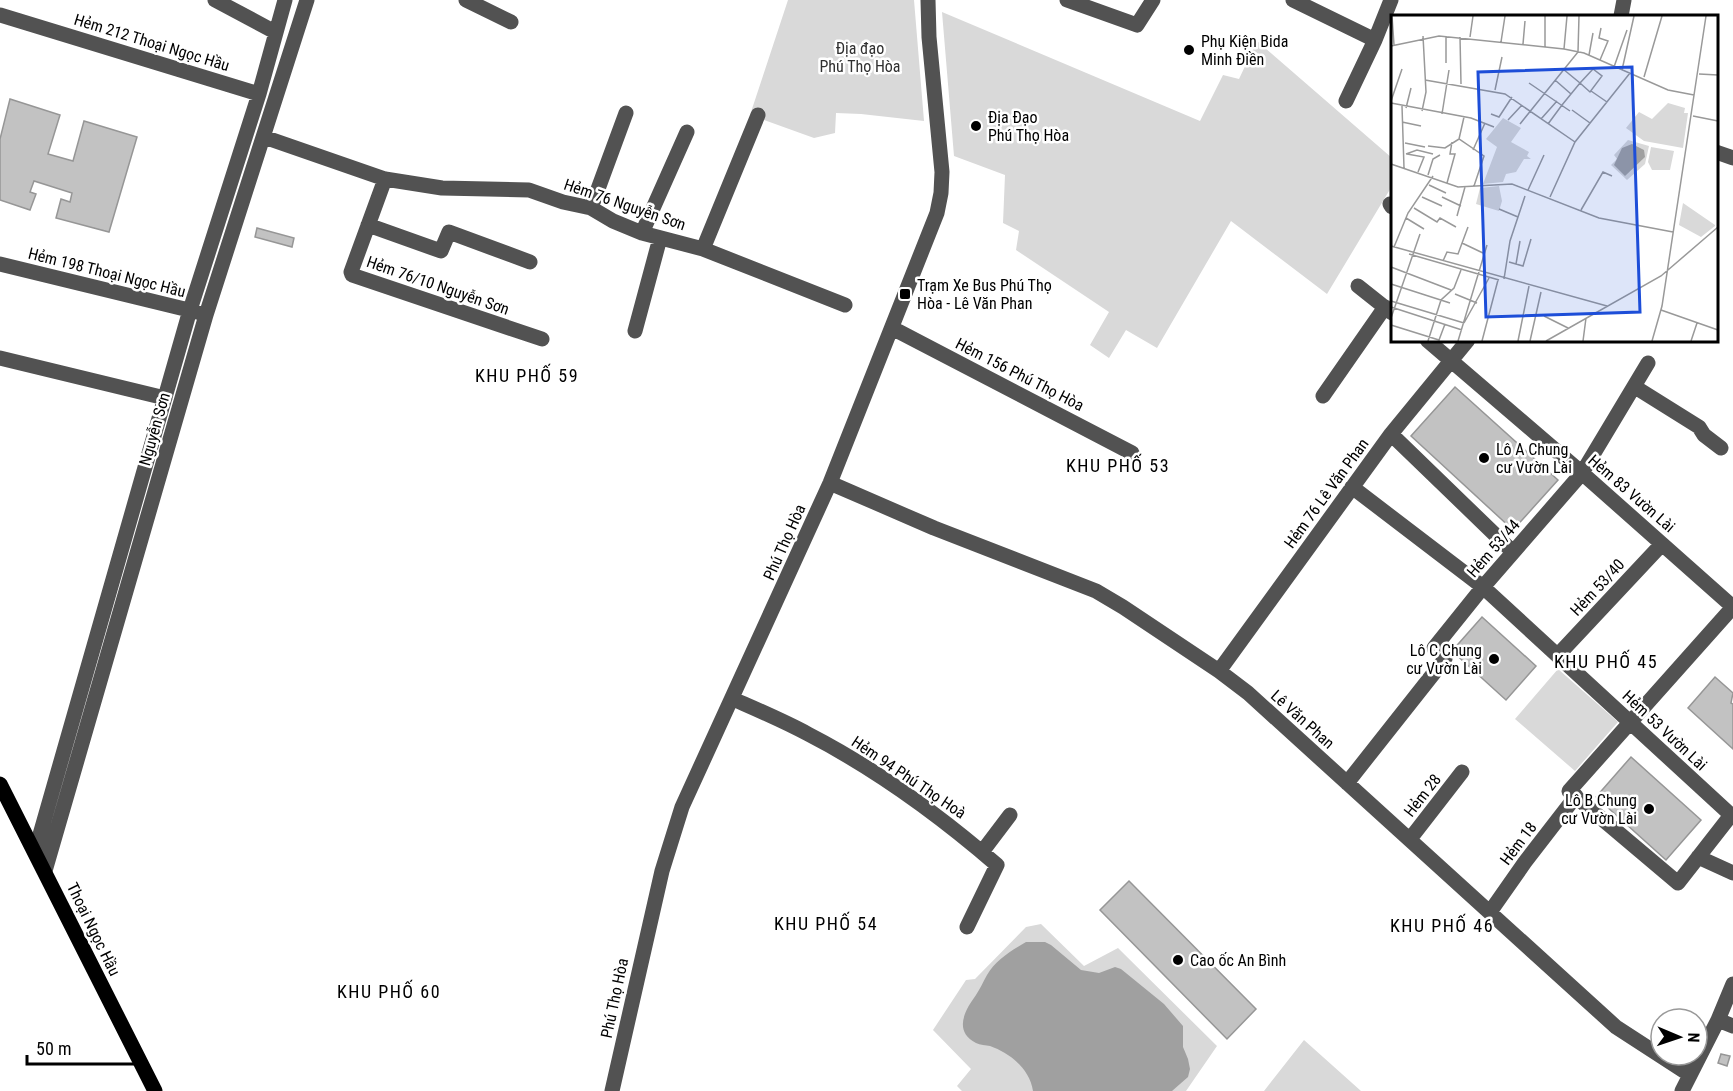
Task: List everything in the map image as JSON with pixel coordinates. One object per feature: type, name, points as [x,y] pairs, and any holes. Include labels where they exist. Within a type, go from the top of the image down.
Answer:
[{"type":"main road","name":"Thoại Ngọc Hầu","points":[[0,784],[155,1091]]},
{"type":"street","points":[[215,0],[275,32]]},
{"type":"street","name":"Nguyễn Sơn","points":[[35,852],[190,310],[259,94],[285,0]]},
{"type":"street","name":"Nguyễn Sơn","points":[[45,871],[206,315],[307,0]]},
{"type":"street","points":[[465,0],[511,22]]},
{"type":"street","name":"Phú Thọ Hòa","points":[[612,1091],[645,940],[682,807],[830,483],[937,213],[942,172],[929,36],[928,0]]},
{"type":"street","points":[[1067,0],[1137,24],[1153,0]]},
{"type":"street","points":[[1293,0],[1375,40]]},
{"type":"street","points":[[1346,101],[1391,0]]},
{"type":"street","points":[[1621,15],[1624,0]]},
{"type":"street","name":"Hẻm 212 Thoại Ngọc Hầu","points":[[0,15],[259,94]]},
{"type":"street","points":[[591,208],[626,113]]},
{"type":"street","points":[[703,249],[758,115]]},
{"type":"street","points":[[642,233],[687,132]]},
{"type":"street","name":"Hẻm 76 Nguyễn Sơn","points":[[264,137],[386,179],[442,188],[529,190],[562,202],[591,208],[613,221],[642,233],[703,249],[845,305]]},
{"type":"street","points":[[1718,153],[1733,158]]},
{"type":"street","name":"Hẻm 76/10 Nguyễn Sơn","points":[[386,179],[351,272],[352,275],[542,339]]},
{"type":"street","points":[[368,225],[441,251],[449,232],[530,262]]},
{"type":"street","points":[[635,331],[660,238]]},
{"type":"street","name":"Hẻm 198 Thoại Ngọc Hầu","points":[[0,264],[206,315]]},
{"type":"street","points":[[1323,396],[1389,310],[1359,286]]},
{"type":"street","name":"Hẻm 156 Phú Thọ Hòa","points":[[892,328],[1132,453]]},
{"type":"street","name":"Hẻm 83 Vườn Lài","points":[[1430,342],[1733,607]]},
{"type":"street","name":"Hẻm 76 Lê Văn Phan","points":[[1219,670],[1391,434],[1466,342]]},
{"type":"street","points":[[0,358],[165,398]]},
{"type":"street","name":"Hẻm 53/44","points":[[1434,648],[1483,586],[1582,473],[1648,363]]},
{"type":"street","points":[[1635,387],[1699,427],[1704,435],[1721,448]]},
{"type":"street","points":[[1391,434],[1513,552]]},
{"type":"street","name":"Lê Văn Phan","points":[[830,483],[933,528],[1096,591],[1219,670],[1248,693],[1616,1027],[1690,1076]]},
{"type":"street","name":"Hẻm 53 Vườn Lài","points":[[1352,487],[1483,586],[1731,815],[1678,883],[1576,789]]},
{"type":"street","name":"Hẻm 53/40","points":[[1558,655],[1662,544]]},
{"type":"street","name":"Hẻm 18","points":[[1490,912],[1576,789],[1630,722],[1733,607]]},
{"type":"street","points":[[104,609],[120,611]]},
{"type":"street","points":[[1347,783],[1445,659]]},
{"type":"street","name":"Hẻm 94 Phú Thọ Hoà","points":[[733,699],[808,734],[847,756],[950,825],[997,864],[967,927]]},
{"type":"street","name":"Hẻm 28","points":[[1410,839],[1462,772]]},
{"type":"street","points":[[982,852],[1010,815]]},
{"type":"street","points":[[1698,857],[1733,873]]},
{"type":"street","points":[[1683,1091],[1733,984]]},
{"type":"street","points":[[1718,1020],[1733,1026]]},
{"type":"green space","name":"Địa đạo Phú Thọ Hòa","points":[[788,0],[914,0],[924,121],[836,113],[835,133],[814,138],[750,115]]},
{"type":"green space","points":[[942,12],[1200,121],[1223,75],[1239,79],[1257,41],[1391,157],[1391,188],[1327,294],[1231,221],[1157,348],[1126,330],[1109,358],[1090,345],[1109,312],[1016,250],[1019,231],[1003,223],[1005,175],[954,156]]},
{"type":"green space","points":[[1558,669],[1618,722],[1575,771],[1515,719]]},
{"type":"green space","points":[[1041,924],[1084,966],[1118,948],[1217,1046],[1186,1091],[962,1091],[957,1086],[971,1069],[933,1030],[966,980],[975,979],[1026,927]]},
{"type":"green space","points":[[1304,1040],[1361,1091],[1264,1091]]},
{"type":"shaded area","points":[[1026,942],[1045,942],[1051,945],[1081,970],[1099,973],[1115,967],[1121,969],[1164,1004],[1183,1026],[1183,1047],[1190,1069],[1188,1077],[1172,1091],[1033,1091],[1028,1076],[1012,1058],[997,1049],[978,1044],[969,1038],[965,1033],[963,1020],[987,975],[999,960]]},
{"type":"building","points":[[10,99],[60,115],[48,154],[73,161],[84,121],[137,137],[109,232],[56,218],[61,199],[70,202],[72,193],[34,181],[30,192],[36,194],[30,210],[0,200],[0,139]]},
{"type":"building","points":[[257,228],[294,238],[292,247],[255,237]]},
{"type":"building","name":"Lô A Chung cư Vườn Lài","points":[[1455,387],[1558,480],[1513,530],[1411,436]]},
{"type":"building","name":"Lô C Chung cư Vườn Lài","points":[[1482,617],[1536,666],[1506,700],[1452,651]]},
{"type":"building","points":[[1715,677],[1733,693],[1731,703],[1733,704],[1733,749],[1688,708]]},
{"type":"building","name":"Lô B Chung cư Vườn Lài","points":[[1631,757],[1701,820],[1666,860],[1596,797]]},
{"type":"building","name":"Cao ốc An Bình","points":[[1129,881],[1256,1009],[1227,1039],[1100,910]]},
{"type":"building","points":[[1721,1054],[1730,1056],[1727,1066],[1718,1063]]},
{"type":"place","name":"Phụ Kiện Bida Minh Điền","points":[[1189,50]]},
{"type":"place","name":"Địa Đạo Phú Thọ Hòa","points":[[976,126]]},
{"type":"place","name":"Trạm Xe Bus Phú Thọ Hòa - Lê Văn Phan","points":[[905,294]]},
{"type":"place","name":"Lô A Chung cư Vườn Lài","points":[[1484,458]]},
{"type":"place","name":"Lô C Chung cư Vườn Lài","points":[[1494,659]]},
{"type":"place","name":"Lô B Chung cư Vườn Lài","points":[[1649,809]]},
{"type":"place","name":"Cao ốc An Bình","points":[[1178,960]]},
{"type":"district","name":"KHU PHỐ 59","points":[[527,376]]},
{"type":"district","name":"KHU PHỐ 53","points":[[1118,466]]},
{"type":"district","name":"KHU PHỐ 45","points":[[1606,662]]},
{"type":"district","name":"KHU PHỐ 54","points":[[826,924]]},
{"type":"district","name":"KHU PHỐ 46","points":[[1442,926]]},
{"type":"district","name":"KHU PHỐ 60","points":[[389,992]]}]
